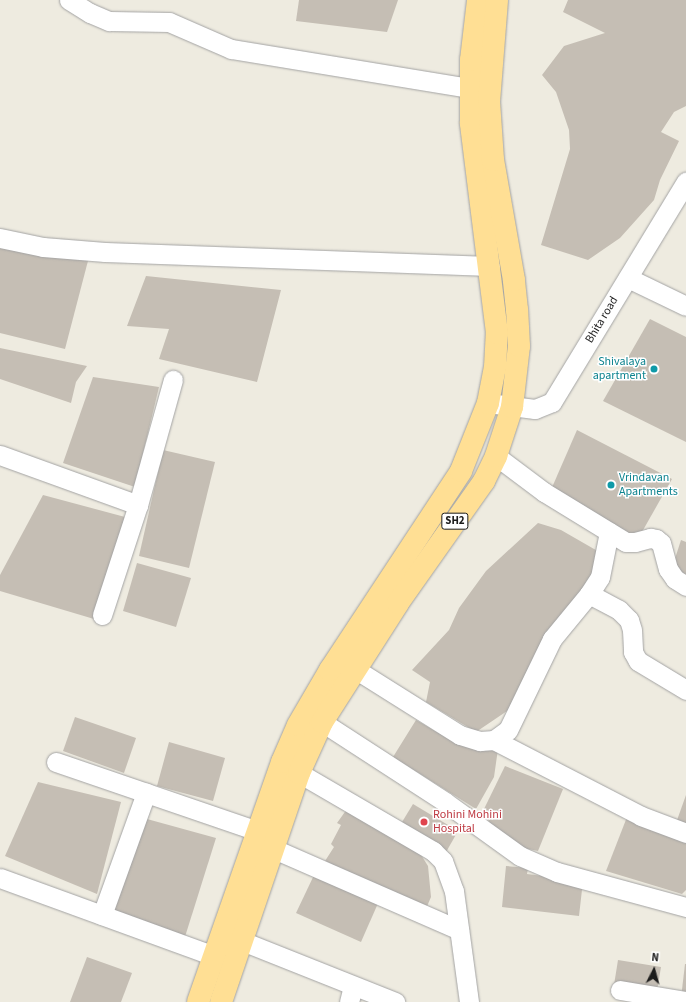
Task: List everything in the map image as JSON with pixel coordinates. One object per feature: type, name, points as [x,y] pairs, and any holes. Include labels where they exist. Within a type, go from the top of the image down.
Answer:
[{"type":"main road","name":"SH2","points":[[198,1002],[282,762],[298,725],[330,670],[461,471],[488,403],[495,368],[497,333],[490,266],[473,160],[470,88],[478,0]]},
{"type":"main road","name":"SH2","points":[[221,1002],[299,773],[322,722],[355,669],[484,481],[496,456],[512,406],[519,346],[517,310],[514,280],[493,160],[489,102],[497,0]]},
{"type":"street","points":[[69,0],[90,13],[109,21],[169,22],[231,49],[470,88]]},
{"type":"street","name":"Bhita road","points":[[488,403],[535,409],[552,402],[686,182]]},
{"type":"street","points":[[0,238],[44,247],[105,252],[490,266]]},
{"type":"street","points":[[628,278],[686,306]]},
{"type":"street","points":[[102,615],[138,505],[173,380]]},
{"type":"street","points":[[0,455],[138,505]]},
{"type":"street","points":[[496,456],[544,492],[626,542],[635,542],[650,538],[656,539],[661,543],[668,569],[675,579],[686,586]]},
{"type":"street","points":[[494,740],[508,730],[552,639],[589,594],[600,576],[609,532]]},
{"type":"street","points":[[589,594],[619,610],[629,620],[632,630],[633,652],[638,661],[686,690]]},
{"type":"street","points":[[355,669],[460,735],[480,740],[494,740],[641,816],[686,833]]},
{"type":"street","points":[[322,722],[446,802],[520,856],[557,872],[686,907]]},
{"type":"street","points":[[56,762],[258,831]]},
{"type":"street","points":[[299,773],[433,851],[443,861],[454,891],[469,1002]]},
{"type":"street","points":[[102,915],[146,793]]},
{"type":"street","points":[[274,849],[460,930]]},
{"type":"street","points":[[0,878],[214,956]]},
{"type":"street","points":[[242,941],[351,994],[395,1002]]},
{"type":"street","points":[[620,990],[686,1001]]},
{"type":"building","points":[[299,0],[398,0],[387,32],[296,21]]},
{"type":"building","points":[[568,0],[686,0],[686,106],[674,112],[661,132],[679,141],[660,180],[654,200],[620,238],[588,260],[541,245],[570,149],[569,130],[556,92],[542,75],[564,46],[605,33],[563,12]]},
{"type":"building","points":[[0,248],[89,257],[65,349],[0,333]]},
{"type":"building","points":[[146,276],[281,290],[257,382],[159,359],[169,329],[127,326]]},
{"type":"building","name":"Shivalaya apartment","points":[[650,319],[686,337],[686,442],[603,401]]},
{"type":"building","points":[[0,348],[87,366],[76,382],[71,403],[0,379]]},
{"type":"building","points":[[93,377],[159,387],[135,487],[63,463]]},
{"type":"building","name":"Vrindavan Apartments","points":[[577,430],[672,479],[638,539],[550,492]]},
{"type":"building","points":[[163,450],[215,462],[189,568],[139,556]]},
{"type":"building","points":[[43,495],[125,517],[94,619],[0,591],[0,575]]},
{"type":"building","points":[[538,523],[561,530],[601,553],[583,595],[513,707],[476,732],[426,702],[430,682],[412,670],[449,630],[459,608],[486,571]]},
{"type":"building","points":[[681,540],[686,542],[686,576],[671,571]]},
{"type":"building","points":[[137,563],[191,578],[176,627],[123,611]]},
{"type":"building","points":[[75,717],[136,738],[124,773],[63,751]]},
{"type":"building","points":[[416,720],[442,735],[498,749],[494,777],[476,809],[393,757]]},
{"type":"building","points":[[169,742],[225,758],[213,801],[157,786]]},
{"type":"building","points":[[505,766],[563,789],[538,851],[513,846],[491,827],[484,809]]},
{"type":"building","points":[[38,782],[121,802],[97,894],[5,856]]},
{"type":"building","points":[[686,795],[686,827],[676,823]]},
{"type":"building","points":[[413,804],[458,831],[445,854],[399,827]]},
{"type":"building","points":[[347,809],[418,850],[428,866],[431,897],[425,911],[325,861],[334,847],[331,844],[341,825],[337,823]]},
{"type":"building","points":[[627,817],[686,839],[686,890],[682,894],[606,871]]},
{"type":"building","points":[[147,819],[216,838],[184,940],[111,909]]},
{"type":"building","points":[[506,866],[528,868],[527,874],[583,881],[579,916],[502,907]]},
{"type":"building","points":[[315,873],[379,901],[361,942],[296,913]]},
{"type":"building","points":[[87,957],[132,973],[121,1002],[70,1002]]},
{"type":"building","points":[[618,960],[661,967],[657,991],[614,985]]},
{"type":"building","points":[[686,964],[686,999],[681,998]]},
{"type":"place","name":"Shivalaya apartment","points":[[654,369]]},
{"type":"place","name":"Vrindavan Apartments","points":[[611,485]]},
{"type":"place","name":"Rohini Mohini Hospital","points":[[424,822]]}]
